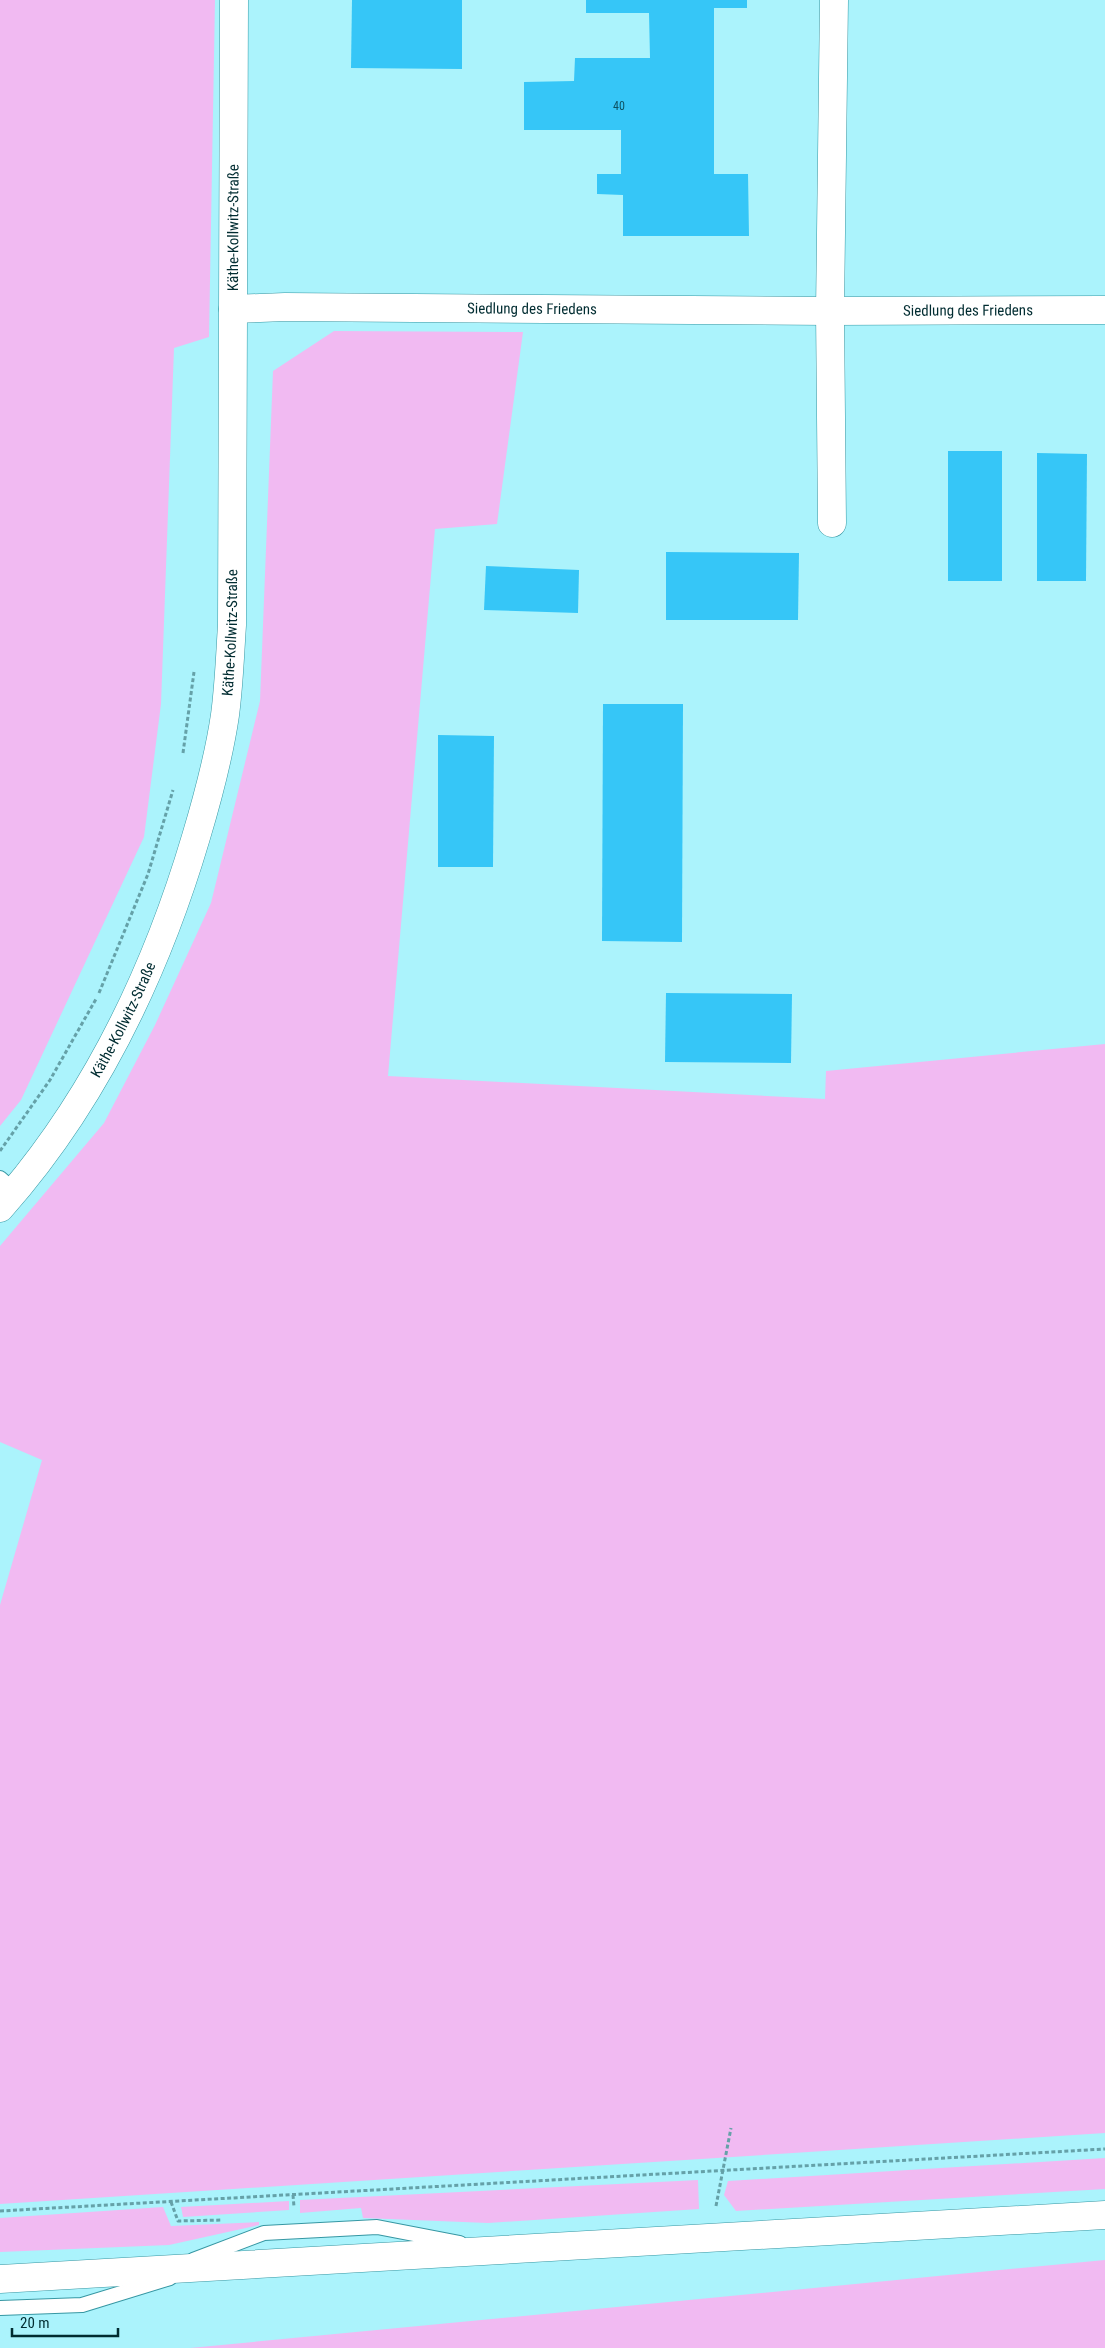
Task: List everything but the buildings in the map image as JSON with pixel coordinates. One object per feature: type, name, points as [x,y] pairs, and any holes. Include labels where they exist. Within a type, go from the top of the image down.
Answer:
[{"type":"main road","name":"Käthe-Kollwitz-Straße","points":[[5,1192],[46,1152],[77,1106],[130,1012],[175,906],[204,808],[225,717],[232,634],[234,0]]},
{"type":"main road","points":[[832,523],[830,311],[834,0]]},
{"type":"main road","name":"Siedlung des Friedens","points":[[233,309],[285,307],[830,311],[1105,310]]},
{"type":"main road","points":[[0,2279],[1105,2215]]},
{"type":"lane","points":[[167,2269],[264,2233],[376,2227],[495,2250]]},
{"type":"lane","points":[[0,2308],[82,2305],[211,2266]]},
{"type":"path","points":[[182,756],[196,663]]},
{"type":"path","points":[[0,1151],[50,1080],[98,996],[148,874],[175,784]]},
{"type":"path","points":[[710,2238],[721,2171],[731,2128]]},
{"type":"path","points":[[0,2211],[1105,2149]]},
{"type":"path","points":[[171,2202],[178,2221],[224,2220]]},
{"type":"shaded area","points":[[0,0],[215,0],[209,337],[174,348],[161,704],[144,837],[21,1100],[0,1126]]},
{"type":"shaded area","points":[[334,331],[523,332],[497,524],[435,529],[388,1076],[825,1099],[826,1071],[1105,1044],[1105,2133],[0,2204],[0,1605],[42,1460],[0,1442],[0,1246],[104,1123],[155,1025],[211,903],[260,701],[273,371]]},
{"type":"shaded area","points":[[1105,2158],[1105,2189],[736,2211],[724,2195],[728,2181]]},
{"type":"shaded area","points":[[698,2180],[699,2209],[488,2223],[363,2218],[361,2208],[300,2213],[300,2200]]},
{"type":"shaded area","points":[[289,2201],[289,2210],[183,2217],[181,2207]]},
{"type":"shaded area","points":[[163,2207],[171,2226],[259,2222],[259,2225],[169,2245],[0,2252],[0,2218]]},
{"type":"shaded area","points":[[1105,2260],[1105,2348],[190,2348]]}]
